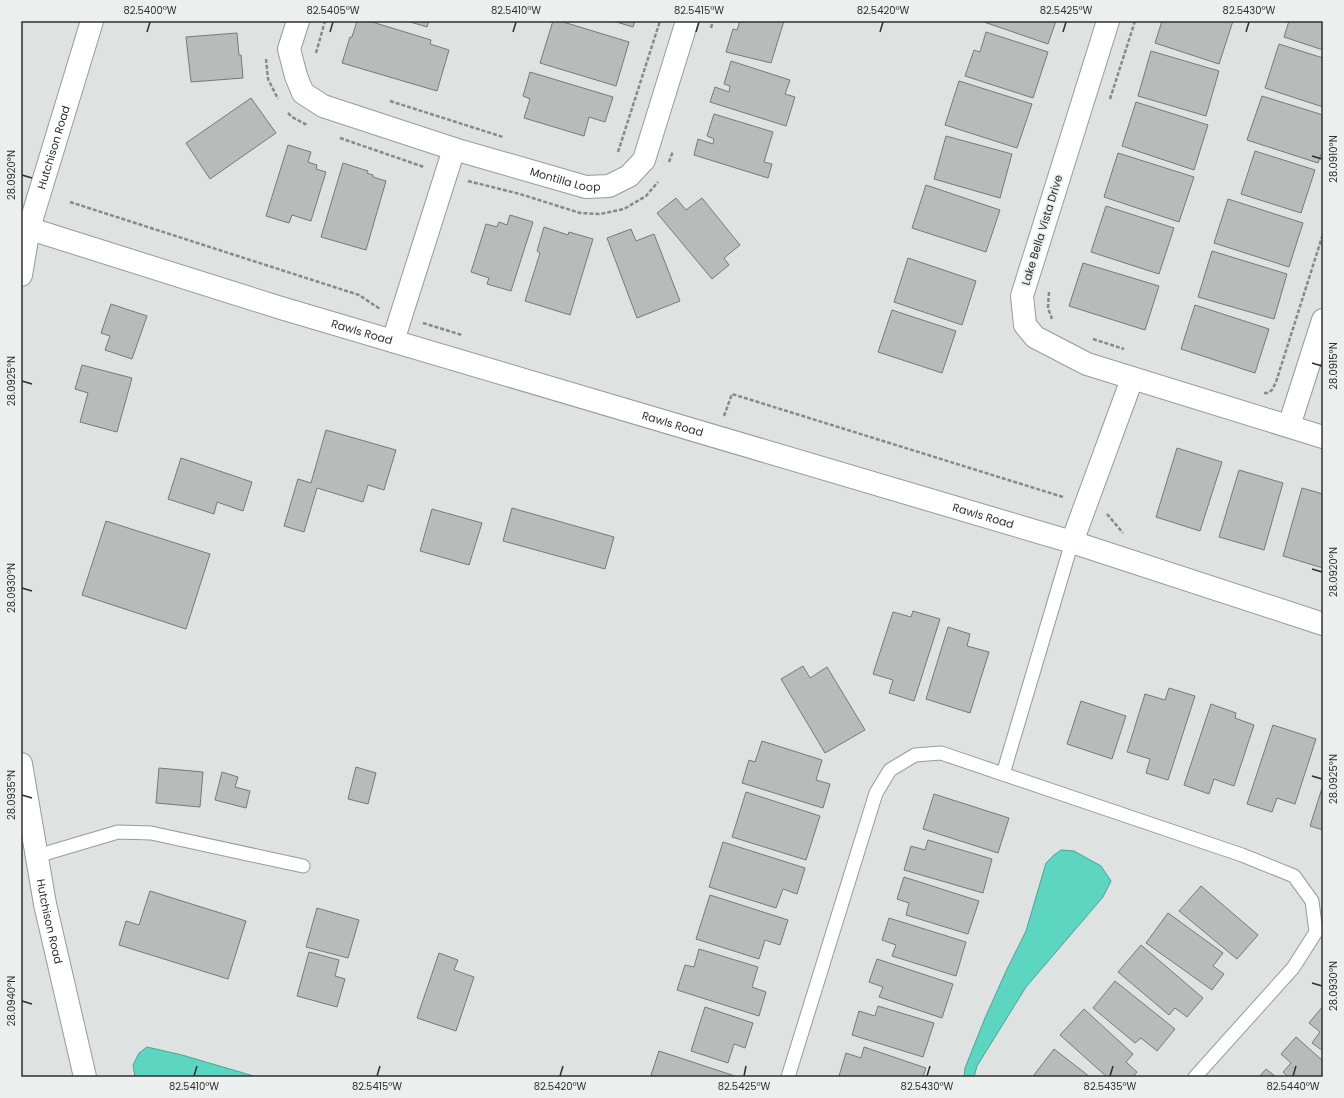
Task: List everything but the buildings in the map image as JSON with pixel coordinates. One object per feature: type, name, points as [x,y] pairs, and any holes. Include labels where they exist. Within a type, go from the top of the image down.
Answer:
[{"type":"street","name":"Hutchison Road","points":[[21,275],[25,227],[92,21]]},
{"type":"street","name":"Montilla Loop","points":[[298,21],[289,50],[296,76],[304,93],[323,106],[454,149],[586,188],[610,186],[629,176],[644,160],[687,21]]},
{"type":"street","name":"Lake Bella Vista Drive","points":[[1108,21],[1022,296],[1025,325],[1035,337],[1087,364],[1323,437]]},
{"type":"street","points":[[393,341],[454,149]]},
{"type":"street","name":"Rawls Road","points":[[25,227],[281,308],[1072,542],[1323,624]]},
{"type":"street","points":[[1289,426],[1323,320]]},
{"type":"street","points":[[1072,542],[1132,378]]},
{"type":"street","name":"Hutchison Road","points":[[21,764],[45,904],[85,1077]]},
{"type":"lane","points":[[1003,774],[1072,542]]},
{"type":"lane","points":[[788,1077],[876,793],[890,770],[916,755],[941,753],[1242,855],[1294,876],[1312,901],[1316,932],[1293,968],[1195,1077]]},
{"type":"lane","points":[[37,856],[118,832],[151,833],[303,866]]},
{"type":"path","points":[[316,57],[315,50],[325,21]]},
{"type":"path","points":[[615,156],[620,149],[660,21]]},
{"type":"path","points":[[1108,104],[1135,21]]},
{"type":"path","points":[[386,100],[506,138]]},
{"type":"path","points":[[70,202],[359,294],[377,308],[401,317],[468,337]]},
{"type":"path","points":[[1261,392],[1267,393],[1272,390],[1276,382],[1323,234]]},
{"type":"path","points":[[1052,285],[1049,292],[1048,308],[1052,320],[1056,324]]},
{"type":"path","points":[[1091,338],[1128,350]]},
{"type":"path","points":[[723,419],[732,394],[1106,512],[1127,538]]},
{"type":"shaded area","points":[[1061,850],[1074,851],[1101,866],[1111,881],[1103,897],[1026,987],[977,1066],[974,1077],[964,1077],[965,1068],[985,1018],[1026,931],[1046,863]]},
{"type":"shaded area","points":[[147,1047],[182,1055],[257,1077],[135,1077],[133,1065],[139,1053]]}]
